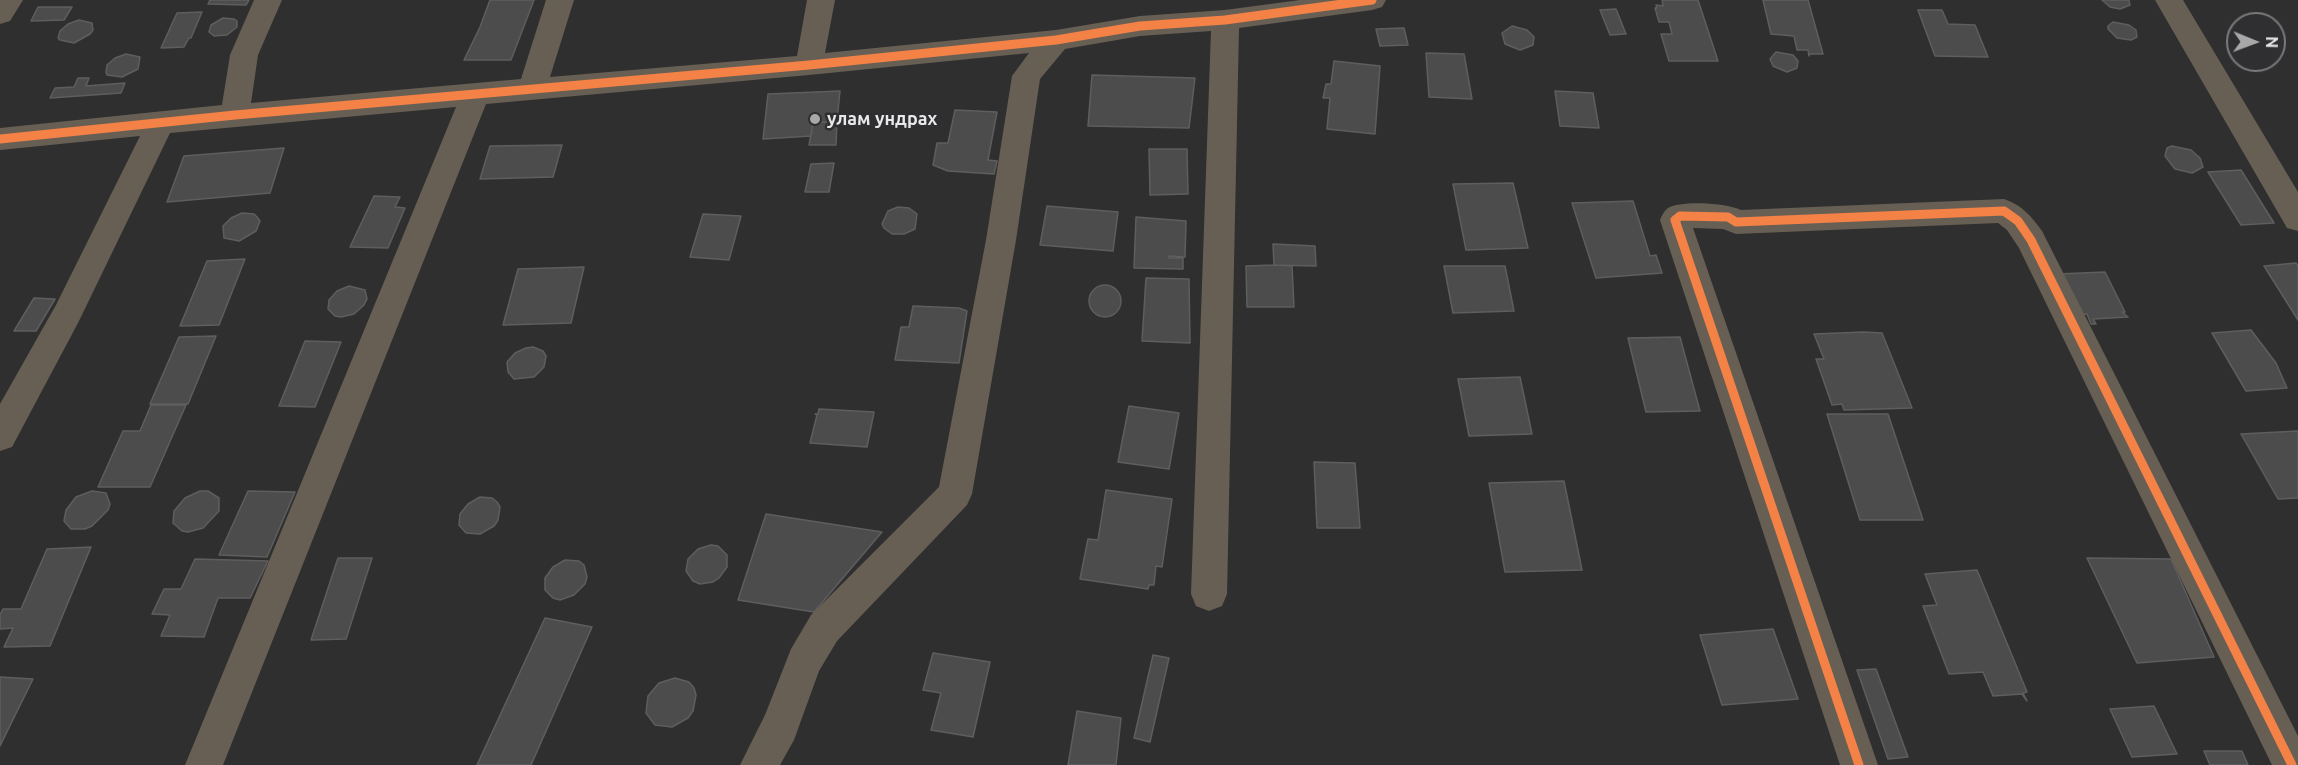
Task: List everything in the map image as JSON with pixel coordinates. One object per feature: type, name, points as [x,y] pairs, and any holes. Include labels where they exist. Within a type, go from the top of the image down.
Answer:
[{"type":"street","points":[[0,14],[9,0]]},
{"type":"street","points":[[235,115],[244,55],[268,0]]},
{"type":"street","points":[[532,89],[560,0]]},
{"type":"street","points":[[809,64],[820,0]]},
{"type":"street","points":[[0,139],[235,115],[475,95],[1056,40],[1138,13],[1226,20],[1269,7],[1372,0]]},
{"type":"street","points":[[2169,0],[2298,219]]},
{"type":"street","points":[[1209,594],[1226,20]]},
{"type":"street","points":[[759,765],[780,726],[804,662],[824,628],[955,494],[1001,240],[1026,76],[1056,40]]},
{"type":"street","points":[[204,765],[475,95]]},
{"type":"street","points":[[0,436],[67,314],[161,122]]},
{"type":"street","points":[[1858,765],[1674,220],[1680,216],[1728,217],[1736,222],[2004,211],[2018,220],[2031,240],[2292,765]]},
{"type":"building","points":[[210,0],[249,0],[246,5],[208,4]]},
{"type":"building","points":[[490,0],[534,0],[511,60],[464,60],[480,27]]},
{"type":"building","points":[[1662,0],[1698,0],[1718,61],[1669,61],[1661,34],[1672,34],[1669,22],[1659,22],[1655,8],[1657,8],[1656,5],[1663,6]]},
{"type":"building","points":[[1763,0],[1808,0],[1823,54],[1810,54],[1809,56],[1808,50],[1797,50],[1794,36],[1771,34]]},
{"type":"building","points":[[2102,0],[2129,0],[2130,5],[2120,9],[2110,7]]},
{"type":"building","points":[[38,7],[72,7],[64,20],[31,21]]},
{"type":"building","points":[[1616,9],[1626,34],[1610,35],[1600,10]]},
{"type":"building","points":[[1918,10],[1942,10],[1948,24],[1975,25],[1988,57],[1935,56]]},
{"type":"building","points":[[202,12],[191,38],[184,47],[161,48],[177,13]]},
{"type":"building","points":[[223,18],[234,19],[237,21],[237,27],[227,35],[214,36],[209,32],[211,25]]},
{"type":"building","points":[[79,20],[92,23],[93,30],[90,34],[74,43],[58,38],[60,31],[68,24]]},
{"type":"building","points":[[2113,22],[2129,25],[2136,30],[2137,37],[2131,40],[2117,38],[2108,29]]},
{"type":"building","points":[[1512,26],[1527,30],[1534,37],[1533,45],[1520,50],[1505,44],[1502,33]]},
{"type":"building","points":[[1404,28],[1408,45],[1380,46],[1376,29]]},
{"type":"building","points":[[1776,52],[1793,55],[1798,61],[1797,68],[1787,72],[1773,66],[1770,59]]},
{"type":"building","points":[[1426,53],[1464,54],[1472,99],[1429,97]]},
{"type":"building","points":[[126,54],[140,57],[138,69],[122,77],[107,75],[107,65],[115,58]]},
{"type":"building","points":[[1334,61],[1380,66],[1375,134],[1327,129],[1330,98],[1323,98],[1326,84],[1331,84]]},
{"type":"building","points":[[1092,75],[1195,78],[1189,128],[1088,126]]},
{"type":"building","points":[[78,78],[89,78],[86,86],[125,83],[121,93],[50,98],[55,88],[74,87]]},
{"type":"building","points":[[840,91],[837,121],[813,123],[811,136],[763,139],[768,94]]},
{"type":"building","points":[[1555,91],[1593,93],[1599,128],[1560,126]]},
{"type":"building","points":[[955,110],[997,112],[988,160],[997,161],[994,174],[948,171],[933,165],[937,143],[948,143]]},
{"type":"building","points":[[837,121],[836,145],[809,145],[813,123]]},
{"type":"building","points":[[562,145],[553,177],[480,179],[490,146]]},
{"type":"building","points":[[2172,146],[2191,150],[2200,158],[2203,167],[2192,173],[2175,169],[2165,156],[2167,148]]},
{"type":"building","points":[[284,148],[270,193],[167,202],[184,156]]},
{"type":"building","points":[[1149,149],[1187,149],[1188,194],[1150,195]]},
{"type":"building","points":[[834,163],[829,192],[805,192],[811,164]]},
{"type":"building","points":[[2241,170],[2274,223],[2241,225],[2208,172]]},
{"type":"building","points":[[1513,183],[1528,248],[1466,250],[1453,184]]},
{"type":"building","points":[[374,196],[400,197],[395,207],[405,208],[388,248],[350,247]]},
{"type":"building","points":[[1633,201],[1650,256],[1656,255],[1662,273],[1596,278],[1572,203]]},
{"type":"building","points":[[1047,206],[1118,212],[1113,251],[1040,245]]},
{"type":"building","points":[[898,207],[909,208],[917,214],[915,229],[904,234],[892,234],[884,228],[882,224],[888,211]]},
{"type":"building","points":[[242,213],[254,214],[257,217],[260,221],[256,231],[239,241],[224,238],[223,226],[231,218]]},
{"type":"building","points":[[703,214],[741,216],[729,260],[690,257]]},
{"type":"building","points":[[1136,217],[1186,221],[1185,257],[1169,256],[1169,258],[1183,258],[1183,269],[1134,268]]},
{"type":"building","points":[[1273,244],[1315,246],[1316,266],[1274,265]]},
{"type":"building","points":[[245,259],[219,325],[180,326],[207,261]]},
{"type":"building","points":[[2296,263],[2298,266],[2298,320],[2264,266]]},
{"type":"building","points":[[1246,266],[1292,266],[1294,307],[1247,307]]},
{"type":"building","points":[[1444,266],[1505,266],[1514,311],[1453,313]]},
{"type":"building","points":[[584,267],[571,323],[503,325],[518,269]]},
{"type":"building","points":[[2105,272],[2125,312],[2122,312],[2128,317],[2093,319],[2096,324],[2091,324],[2087,314],[2078,315],[2058,274]]},
{"type":"building","points":[[1146,278],[1189,279],[1190,343],[1142,341]]},
{"type":"building","points":[[1105,285],[1116,290],[1121,301],[1116,312],[1105,317],[1094,312],[1089,301],[1094,290]]},
{"type":"building","points":[[349,286],[365,290],[367,299],[354,314],[335,316],[328,309],[329,300],[337,291]]},
{"type":"building","points":[[34,298],[55,299],[36,331],[14,331]]},
{"type":"building","points":[[913,306],[959,308],[967,311],[959,363],[895,360],[901,327],[909,327]]},
{"type":"building","points":[[2251,330],[2276,363],[2287,388],[2246,391],[2212,333]]},
{"type":"building","points":[[1882,333],[1912,408],[1844,410],[1842,404],[1832,405],[1816,359],[1824,359],[1814,334]]},
{"type":"building","points":[[216,336],[188,404],[150,404],[179,337]]},
{"type":"building","points":[[1680,337],[1700,411],[1646,412],[1628,338]]},
{"type":"building","points":[[305,341],[341,342],[315,407],[279,406]]},
{"type":"building","points":[[533,347],[543,351],[546,356],[544,367],[534,377],[514,379],[508,372],[507,362],[515,353]]},
{"type":"building","points":[[1520,377],[1532,434],[1469,436],[1458,379]]},
{"type":"building","points":[[151,405],[186,405],[150,487],[98,487],[123,431],[140,431]]},
{"type":"building","points":[[1129,406],[1179,413],[1169,469],[1118,462]]},
{"type":"building","points":[[819,409],[874,412],[867,447],[810,443],[817,415],[815,414],[818,414]]},
{"type":"building","points":[[1827,414],[1888,414],[1923,520],[1860,520]]},
{"type":"building","points":[[2298,431],[2298,498],[2278,499],[2241,434]]},
{"type":"building","points":[[1314,462],[1355,463],[1360,528],[1317,528]]},
{"type":"building","points":[[1564,481],[1582,570],[1505,572],[1489,483]]},
{"type":"building","points":[[1106,490],[1172,499],[1162,567],[1156,566],[1154,585],[1149,585],[1148,589],[1080,579],[1088,539],[1098,540]]},
{"type":"building","points":[[92,491],[106,493],[110,504],[108,510],[92,526],[85,529],[71,529],[64,521],[66,510],[76,497]]},
{"type":"building","points":[[200,491],[208,491],[219,498],[219,511],[203,528],[188,532],[182,531],[173,523],[174,511],[185,498]]},
{"type":"building","points":[[248,491],[295,492],[267,557],[219,555]]},
{"type":"building","points":[[480,497],[492,498],[497,502],[500,507],[498,520],[494,526],[480,534],[466,533],[459,525],[460,514],[468,504]]},
{"type":"building","points":[[766,514],[882,532],[814,612],[738,600]]},
{"type":"building","points":[[711,545],[718,546],[727,555],[727,567],[713,582],[700,584],[693,581],[686,571],[688,559],[698,549]]},
{"type":"building","points":[[91,547],[50,646],[4,647],[13,628],[0,629],[0,615],[3,609],[21,609],[47,549]]},
{"type":"building","points":[[338,558],[372,558],[346,639],[311,640]]},
{"type":"building","points":[[2087,558],[2171,559],[2214,657],[2137,663]]},
{"type":"building","points":[[195,559],[268,561],[250,598],[218,598],[204,637],[161,636],[170,615],[152,614],[164,589],[181,589]]},
{"type":"building","points":[[565,560],[579,561],[584,565],[587,577],[585,584],[574,595],[560,600],[553,598],[545,590],[545,578],[553,567]]},
{"type":"building","points":[[1977,570],[2027,692],[2023,693],[2027,701],[2022,694],[1993,696],[1983,672],[1949,674],[1923,606],[1937,605],[1925,574]]},
{"type":"building","points":[[545,618],[592,627],[531,765],[477,765]]},
{"type":"building","points":[[1773,629],[1798,699],[1722,705],[1700,635]]},
{"type":"building","points":[[933,653],[990,662],[973,737],[931,730],[941,693],[923,690]]},
{"type":"building","points":[[1153,655],[1169,658],[1150,742],[1134,738]]},
{"type":"building","points":[[1876,669],[1908,757],[1888,759],[1857,670]]},
{"type":"building","points":[[0,677],[33,679],[0,746]]},
{"type":"building","points":[[675,678],[689,682],[694,688],[696,695],[693,711],[688,718],[672,727],[655,725],[646,713],[648,696],[659,683]]},
{"type":"building","points":[[2154,706],[2177,754],[2132,757],[2110,709]]},
{"type":"building","points":[[1077,711],[1121,718],[1116,765],[1068,765]]},
{"type":"building","points":[[2204,751],[2242,751],[2248,765],[2210,765]]},
{"type":"cycle path","points":[[0,139],[235,115],[809,65],[1056,40],[1140,26],[1225,20],[1372,0]]},
{"type":"cycle path","points":[[1859,765],[1675,220],[1680,216],[1728,217],[1736,222],[2004,211],[2018,221],[2031,240],[2292,765]]},
{"type":"place","name":"улам ундрах","points":[[815,119]]}]
